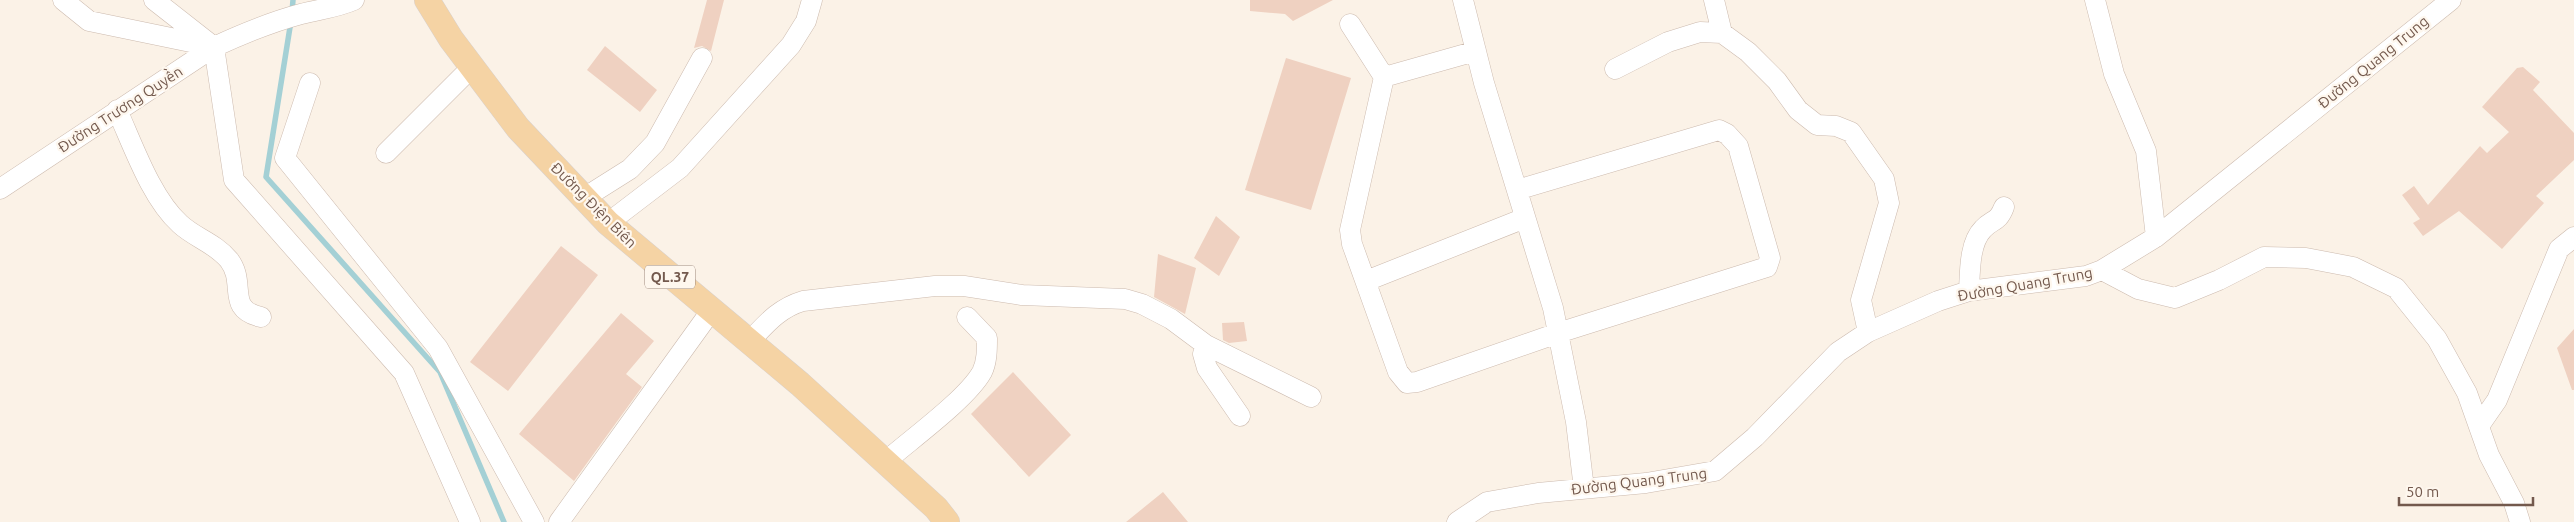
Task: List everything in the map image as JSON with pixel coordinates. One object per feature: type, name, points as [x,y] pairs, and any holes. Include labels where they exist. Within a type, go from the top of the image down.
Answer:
[{"type":"main road","name":"Đường Điện Biên","points":[[427,0],[451,39],[518,128],[608,224],[800,384],[936,508],[947,522]]},
{"type":"street","points":[[63,0],[89,21],[214,47]]},
{"type":"street","points":[[154,0],[214,47],[234,180],[404,373],[470,522]]},
{"type":"street","name":"Đường Trương Quyền","points":[[0,188],[214,47],[242,34],[302,14],[334,8],[354,0]]},
{"type":"street","points":[[608,224],[680,168],[791,45],[802,29],[812,0]]},
{"type":"street","points":[[1463,0],[1558,333],[1576,422],[1584,489]]},
{"type":"street","points":[[1714,0],[1722,33]]},
{"type":"street","points":[[2094,0],[2114,74],[2146,151],[2156,237]]},
{"type":"street","name":"Đường Quang Trung","points":[[1458,522],[1487,502],[1646,483],[1715,471],[1755,437],[1838,352],[1868,332],[1938,301],[1969,291],[2086,276],[2102,270],[2156,237],[2451,0]]},
{"type":"street","points":[[1350,24],[1384,77],[1350,230],[1352,244],[1398,372],[1407,383],[1417,382],[1558,333],[1767,267],[1770,258],[1738,146],[1727,134],[1719,130],[1517,190]]},
{"type":"street","points":[[1615,69],[1668,42],[1700,32],[1722,33],[1748,52],[1777,81],[1798,110],[1817,125],[1836,126],[1851,132],[1884,178],[1889,203],[1861,300],[1868,332]]},
{"type":"street","points":[[1384,77],[1476,51]]},
{"type":"street","points":[[584,198],[630,169],[655,143],[702,58]]},
{"type":"street","points":[[386,153],[472,67]]},
{"type":"street","points":[[310,83],[286,158],[438,348],[534,522]]},
{"type":"street","points":[[116,110],[158,197],[180,224],[217,248],[230,262],[236,274],[240,305],[248,314],[262,317]]},
{"type":"street","points":[[1969,291],[1971,264],[1978,235],[1985,227],[2000,218],[2004,207]]},
{"type":"street","points":[[1366,282],[1525,218]]},
{"type":"street","points":[[2479,426],[2497,400],[2560,249],[2574,237]]},
{"type":"street","points":[[2102,270],[2138,289],[2175,298],[2219,280],[2264,258],[2306,258],[2353,267],[2396,288],[2437,339],[2466,393],[2489,455],[2514,503],[2520,522]]},
{"type":"street","points":[[749,342],[779,312],[790,305],[803,301],[934,286],[964,286],[1022,295],[1125,299],[1142,304],[1171,319],[1206,346],[1311,397]]},
{"type":"street","points":[[559,522],[711,311]]},
{"type":"street","points":[[885,462],[950,406],[982,372],[986,361],[986,338],[968,317]]},
{"type":"street","points":[[1206,346],[1203,354],[1207,368],[1240,416]]},
{"type":"building","points":[[707,0],[724,0],[711,51],[702,46],[694,48]]},
{"type":"building","points":[[1250,0],[1333,0],[1293,21],[1285,14],[1250,11]]},
{"type":"building","points":[[605,46],[657,90],[640,112],[587,70]]},
{"type":"building","points":[[1286,58],[1351,78],[1311,210],[1245,190]]},
{"type":"building","points":[[2523,67],[2540,82],[2533,90],[2574,133],[2574,160],[2536,196],[2544,203],[2502,249],[2459,211],[2423,236],[2413,223],[2420,219],[2402,195],[2414,186],[2428,205],[2480,146],[2487,153],[2509,132],[2482,107],[2517,68]]},
{"type":"building","points":[[1216,216],[1240,237],[1219,276],[1194,258]]},
{"type":"building","points":[[561,246],[598,275],[508,391],[470,362]]},
{"type":"building","points":[[1158,254],[1196,268],[1185,314],[1154,297]]},
{"type":"building","points":[[621,313],[654,341],[626,374],[642,387],[574,481],[519,434]]},
{"type":"building","points":[[1244,322],[1247,341],[1229,343],[1223,340],[1222,323]]},
{"type":"building","points":[[2574,329],[2574,390],[2572,390],[2557,348]]},
{"type":"building","points":[[1013,372],[1071,435],[1029,477],[971,414]]},
{"type":"building","points":[[1163,492],[1188,522],[1126,522]]},
{"type":"waterway","points":[[292,12],[293,0]]},
{"type":"waterway","points":[[291,21],[266,177],[440,372],[504,522]]}]
